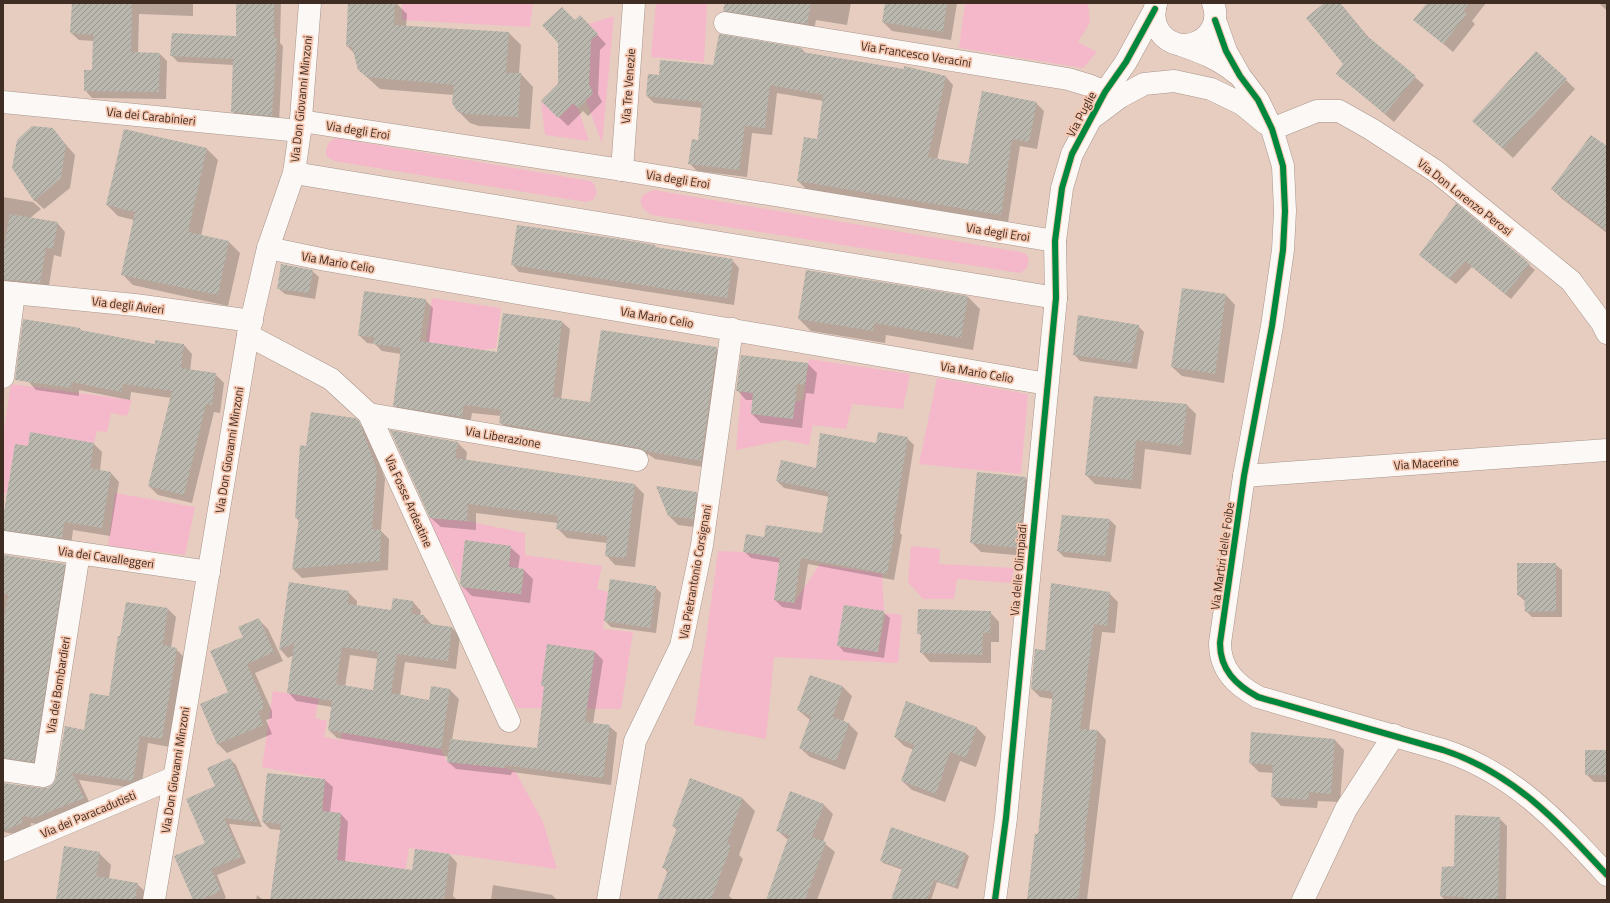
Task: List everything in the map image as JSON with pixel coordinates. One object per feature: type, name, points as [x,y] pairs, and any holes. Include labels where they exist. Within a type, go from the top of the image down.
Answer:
[{"type":"street","name":"Via Don Giovanni Minzoni","points":[[154,900],[173,778],[256,296],[268,248],[294,172],[300,126],[310,3]]},
{"type":"street","name":"Via Tre Venezie","points":[[622,170],[634,3]]},
{"type":"street","points":[[1156,6],[1154,18],[1157,28],[1163,36],[1176,43]]},
{"type":"street","name":"Via Puglie","points":[[1055,241],[1062,188],[1072,154],[1105,92],[1126,62],[1156,6]]},
{"type":"street","name":"Via Puglie","points":[[1126,62],[1140,50],[1153,45],[1176,43],[1190,44],[1199,42],[1212,29],[1214,12]]},
{"type":"street","name":"Via Martiri delle Foibe","points":[[1214,12],[1220,37],[1240,76],[1258,100],[1272,129],[1282,166],[1285,211],[1283,250],[1272,326],[1244,476],[1220,643],[1220,653],[1226,671],[1240,686],[1258,697],[1394,735],[1457,754],[1473,761],[1540,805],[1607,875]]},
{"type":"street","name":"Via Francesco Veracini","points":[[725,23],[1068,79],[1105,92]]},
{"type":"street","name":"Via Martiri delle Foibe","points":[[1176,43],[1209,55],[1226,64],[1240,76]]},
{"type":"street","points":[[1091,118],[1120,97],[1144,84],[1174,81],[1211,89],[1242,104],[1272,129]]},
{"type":"street","name":"Via dei Carabinieri","points":[[3,102],[300,126]]},
{"type":"street","name":"Via Don Lorenzo Perosi","points":[[1272,129],[1317,112],[1339,111],[1371,129],[1437,172],[1571,281],[1602,323],[1607,333]]},
{"type":"street","name":"Via degli Eroi","points":[[300,126],[622,170],[1055,241]]},
{"type":"street","points":[[294,172],[1056,298]]},
{"type":"street","name":"Via delle Olimpiadi","points":[[995,900],[1006,818],[1056,298],[1055,241]]},
{"type":"street","name":"Via Mario Celio","points":[[268,248],[326,260],[1047,384]]},
{"type":"street","points":[[3,377],[9,292]]},
{"type":"street","name":"Via degli Avieri","points":[[9,292],[135,305],[250,328]]},
{"type":"street","name":"Via Fosse Ardeatine","points":[[250,328],[331,379],[369,414],[509,721]]},
{"type":"street","name":"Via Pietrantonio Corsignani","points":[[608,900],[635,741],[681,646],[702,546],[732,329]]},
{"type":"street","name":"Via Liberazione","points":[[369,414],[637,460]]},
{"type":"street","name":"Via Macerine","points":[[1244,476],[1607,450]]},
{"type":"street","name":"Via dei Cavalleggeri","points":[[3,542],[208,572]]},
{"type":"street","name":"Via dei Bombardieri","points":[[3,770],[44,776],[79,553]]},
{"type":"street","points":[[1303,900],[1346,809],[1394,735]]},
{"type":"street","name":"Via dei Paracadutisti","points":[[3,850],[173,778]]},
{"type":"shaded area","points":[[402,3],[533,3],[530,27],[402,20]]},
{"type":"shaded area","points":[[656,3],[707,4],[704,62],[651,57]]},
{"type":"shaded area","points":[[965,3],[1088,3],[1090,23],[1078,42],[1097,52],[1083,68],[959,48]]},
{"type":"shaded area","points":[[614,16],[602,144],[586,100],[593,93],[589,84],[591,40],[598,34],[588,24]]},
{"type":"shaded area","points":[[541,101],[558,118],[573,103],[578,108],[589,141],[545,135]]},
{"type":"shaded area","points":[[336,138],[591,181],[595,186],[597,193],[593,200],[586,202],[334,161],[326,156],[326,150],[329,143]]},
{"type":"shaded area","points":[[654,190],[1020,252],[1026,254],[1029,259],[1027,268],[1020,273],[652,215],[643,208],[641,201],[644,195]]},
{"type":"shaded area","points":[[432,298],[501,308],[496,348],[482,350],[426,343]]},
{"type":"shaded area","points":[[809,359],[910,374],[903,409],[852,404],[846,429],[813,425],[809,445],[785,440],[736,450],[741,391],[753,393],[751,414],[793,419],[795,402],[803,400]]},
{"type":"shaded area","points":[[937,378],[1028,394],[1021,474],[919,464]]},
{"type":"shaded area","points":[[11,384],[132,400],[127,416],[111,413],[107,432],[97,431],[94,443],[30,435],[28,446],[15,444],[7,493],[3,493],[3,434]]},
{"type":"shaded area","points":[[115,493],[195,507],[185,555],[108,546]]},
{"type":"shaded area","points":[[427,518],[467,521],[525,533],[525,555],[602,566],[597,589],[608,592],[603,629],[633,632],[621,709],[517,708],[460,587],[521,594],[524,569],[509,567],[465,541],[460,580]]},
{"type":"shaded area","points":[[911,546],[940,549],[939,564],[1014,568],[1011,583],[957,579],[954,599],[923,599],[908,582]]},
{"type":"shaded area","points":[[718,551],[743,552],[780,558],[774,600],[794,603],[820,564],[882,574],[884,611],[844,605],[837,646],[878,652],[886,613],[902,615],[898,663],[774,657],[766,739],[694,725]]},
{"type":"shaded area","points":[[273,691],[319,698],[315,718],[327,721],[324,737],[341,740],[342,733],[441,749],[447,762],[504,768],[515,771],[543,822],[557,869],[409,848],[402,893],[390,867],[350,861],[344,900],[327,830],[340,831],[341,814],[322,811],[325,779],[262,767]]},
{"type":"building","points":[[72,3],[132,3],[131,52],[160,53],[159,92],[84,91],[84,70],[92,70],[93,35],[70,33]]},
{"type":"building","points":[[236,3],[274,3],[274,38],[277,38],[272,116],[231,112],[233,59],[170,56],[172,33],[236,36]]},
{"type":"building","points":[[348,3],[395,3],[394,25],[509,32],[506,73],[521,73],[518,117],[466,114],[457,111],[452,103],[454,85],[367,77],[358,70],[352,47],[346,46]]},
{"type":"building","points":[[725,3],[811,3],[807,24],[723,11]]},
{"type":"building","points":[[885,3],[947,3],[943,32],[882,22]]},
{"type":"building","points":[[1324,3],[1340,3],[1366,35],[1416,76],[1385,114],[1336,74],[1343,64],[1306,18]]},
{"type":"building","points":[[1427,3],[1469,3],[1463,11],[1467,14],[1443,44],[1413,20]]},
{"type":"building","points":[[562,7],[575,20],[580,15],[598,34],[591,40],[589,84],[593,93],[578,108],[573,103],[558,118],[541,101],[558,84],[558,43],[542,25]]},
{"type":"building","points":[[719,34],[802,48],[802,52],[904,69],[904,66],[946,76],[928,157],[968,164],[982,91],[1037,102],[1029,142],[1012,139],[1001,215],[797,181],[804,137],[817,139],[823,95],[770,85],[765,128],[745,126],[739,170],[688,164],[692,139],[698,140],[702,102],[646,96],[648,74],[659,75],[660,60],[713,65]]},
{"type":"building","points":[[1536,51],[1567,79],[1503,149],[1472,121]]},
{"type":"building","points":[[32,126],[53,128],[66,145],[61,178],[34,201],[12,168],[17,140]]},
{"type":"building","points":[[124,129],[207,148],[188,232],[229,241],[218,295],[121,275],[135,212],[106,205]]},
{"type":"building","points":[[1591,135],[1607,146],[1607,231],[1551,189]]},
{"type":"building","points":[[1456,203],[1530,264],[1505,294],[1465,261],[1449,279],[1419,255]]},
{"type":"building","points":[[10,214],[58,222],[53,249],[46,248],[40,283],[3,279],[3,253]]},
{"type":"building","points":[[517,225],[619,239],[655,245],[655,247],[733,259],[727,298],[511,265]]},
{"type":"building","points":[[281,264],[313,270],[309,293],[277,289]]},
{"type":"building","points":[[806,270],[968,296],[961,338],[874,323],[873,331],[798,319]]},
{"type":"building","points":[[1182,288],[1226,294],[1215,374],[1171,367]]},
{"type":"building","points":[[364,291],[426,299],[420,341],[497,352],[503,313],[562,321],[553,397],[590,402],[601,330],[717,347],[701,461],[646,451],[641,449],[640,446],[640,448],[499,423],[501,410],[464,405],[462,417],[393,406],[401,348],[373,344],[374,337],[358,336]]},
{"type":"building","points":[[1078,315],[1139,325],[1131,363],[1073,355]]},
{"type":"building","points":[[23,319],[80,328],[80,330],[155,344],[155,340],[184,344],[181,368],[216,373],[212,405],[206,404],[184,495],[148,486],[172,391],[123,384],[121,392],[71,382],[71,388],[15,380]]},
{"type":"building","points":[[741,355],[808,363],[805,385],[797,384],[793,419],[751,414],[753,393],[736,391]]},
{"type":"building","points":[[1094,396],[1187,404],[1182,446],[1136,440],[1132,480],[1085,475]]},
{"type":"building","points":[[311,412],[355,418],[359,421],[377,470],[372,529],[381,530],[380,561],[292,569],[299,518],[295,518],[300,445],[306,446]]},
{"type":"building","points":[[390,430],[458,442],[455,458],[635,484],[626,558],[605,556],[607,536],[556,529],[558,516],[468,504],[467,521],[430,518]]},
{"type":"building","points":[[30,432],[94,443],[90,468],[111,472],[102,528],[64,522],[62,538],[3,530],[3,518],[15,444],[28,446]]},
{"type":"building","points":[[878,432],[908,437],[887,574],[801,558],[794,603],[774,600],[780,558],[743,552],[746,534],[764,537],[766,525],[822,533],[829,492],[776,481],[781,460],[816,468],[820,433],[876,443]]},
{"type":"building","points":[[977,472],[1026,477],[1019,548],[970,543]]},
{"type":"building","points":[[656,486],[697,492],[693,519],[668,516]]},
{"type":"building","points":[[1062,515],[1110,519],[1105,556],[1057,551]]},
{"type":"building","points":[[465,540],[511,546],[509,567],[524,569],[521,594],[462,587],[460,583]]},
{"type":"building","points":[[3,555],[65,564],[34,762],[3,758],[3,684],[6,667],[3,667],[3,624],[8,595],[3,594]]},
{"type":"building","points":[[1517,563],[1556,563],[1556,611],[1525,612],[1524,595],[1517,595]]},
{"type":"building","points":[[610,579],[656,586],[650,628],[604,621]]},
{"type":"building","points":[[289,582],[349,591],[348,604],[391,610],[393,598],[413,601],[411,614],[424,615],[423,623],[452,627],[448,661],[397,654],[391,693],[429,700],[431,686],[450,689],[441,749],[328,730],[332,701],[287,693],[294,643],[279,650]],"holes":[[[342,647],[378,652],[373,690],[336,684]]]},
{"type":"building","points":[[1051,583],[1110,592],[1107,626],[1094,624],[1080,729],[1098,730],[1078,900],[1027,900],[1035,834],[1038,834],[1053,692],[1031,689],[1035,649],[1045,650]]},
{"type":"building","points":[[126,602],[168,608],[163,645],[177,648],[162,739],[140,736],[133,781],[72,773],[84,798],[34,818],[23,816],[22,823],[3,831],[3,783],[42,788],[48,788],[53,784],[56,778],[65,726],[84,730],[90,693],[109,696],[118,636],[120,636]]},
{"type":"building","points":[[844,605],[884,611],[878,652],[837,646]]},
{"type":"building","points":[[918,609],[991,611],[990,633],[983,633],[982,655],[920,653],[921,634],[917,634]]},
{"type":"building","points":[[259,618],[274,652],[247,664],[263,701],[263,709],[258,711],[263,725],[217,744],[200,704],[228,692],[210,651],[243,637],[238,627]]},
{"type":"building","points":[[547,644],[595,651],[585,722],[610,725],[603,778],[504,765],[504,768],[447,762],[450,739],[537,748],[544,686],[541,686]]},
{"type":"building","points":[[810,675],[843,686],[833,717],[849,723],[836,761],[799,748],[811,716],[797,710]]},
{"type":"building","points":[[906,701],[977,727],[966,758],[950,752],[936,794],[901,781],[914,745],[894,737]]},
{"type":"building","points":[[1251,732],[1335,739],[1331,794],[1309,792],[1308,800],[1271,797],[1273,765],[1249,763]]},
{"type":"building","points":[[1585,750],[1607,750],[1607,775],[1585,775]]},
{"type":"building","points":[[230,758],[257,822],[224,818],[241,857],[211,869],[221,891],[201,900],[193,900],[174,856],[205,843],[186,799],[215,786],[207,768]]},
{"type":"building","points":[[267,773],[325,779],[322,811],[341,813],[337,860],[412,870],[415,849],[450,854],[444,900],[270,900],[281,824],[262,822]]},
{"type":"building","points":[[690,778],[743,798],[727,843],[731,846],[711,900],[657,900],[668,870],[662,868],[677,828],[672,826]]},
{"type":"building","points":[[790,791],[824,804],[812,837],[826,842],[805,900],[766,900],[789,835],[776,831]]},
{"type":"building","points":[[1455,815],[1500,817],[1498,900],[1464,900],[1464,897],[1440,896],[1442,867],[1454,866]]},
{"type":"building","points":[[891,827],[966,853],[955,887],[934,880],[927,900],[891,900],[902,868],[880,861]]},
{"type":"building","points":[[64,846],[100,852],[96,876],[138,883],[135,900],[56,900]]},
{"type":"cycle path","points":[[995,900],[1006,818],[1056,298],[1055,241],[1062,188],[1072,154],[1105,92],[1126,62],[1155,9]]},
{"type":"cycle path","points":[[1215,20],[1226,51],[1240,76],[1258,100],[1272,129],[1283,166],[1285,211],[1283,250],[1272,326],[1244,476],[1220,643],[1221,653],[1226,669],[1236,682],[1258,697],[1443,750],[1492,772],[1533,801],[1552,818],[1607,875]]}]
